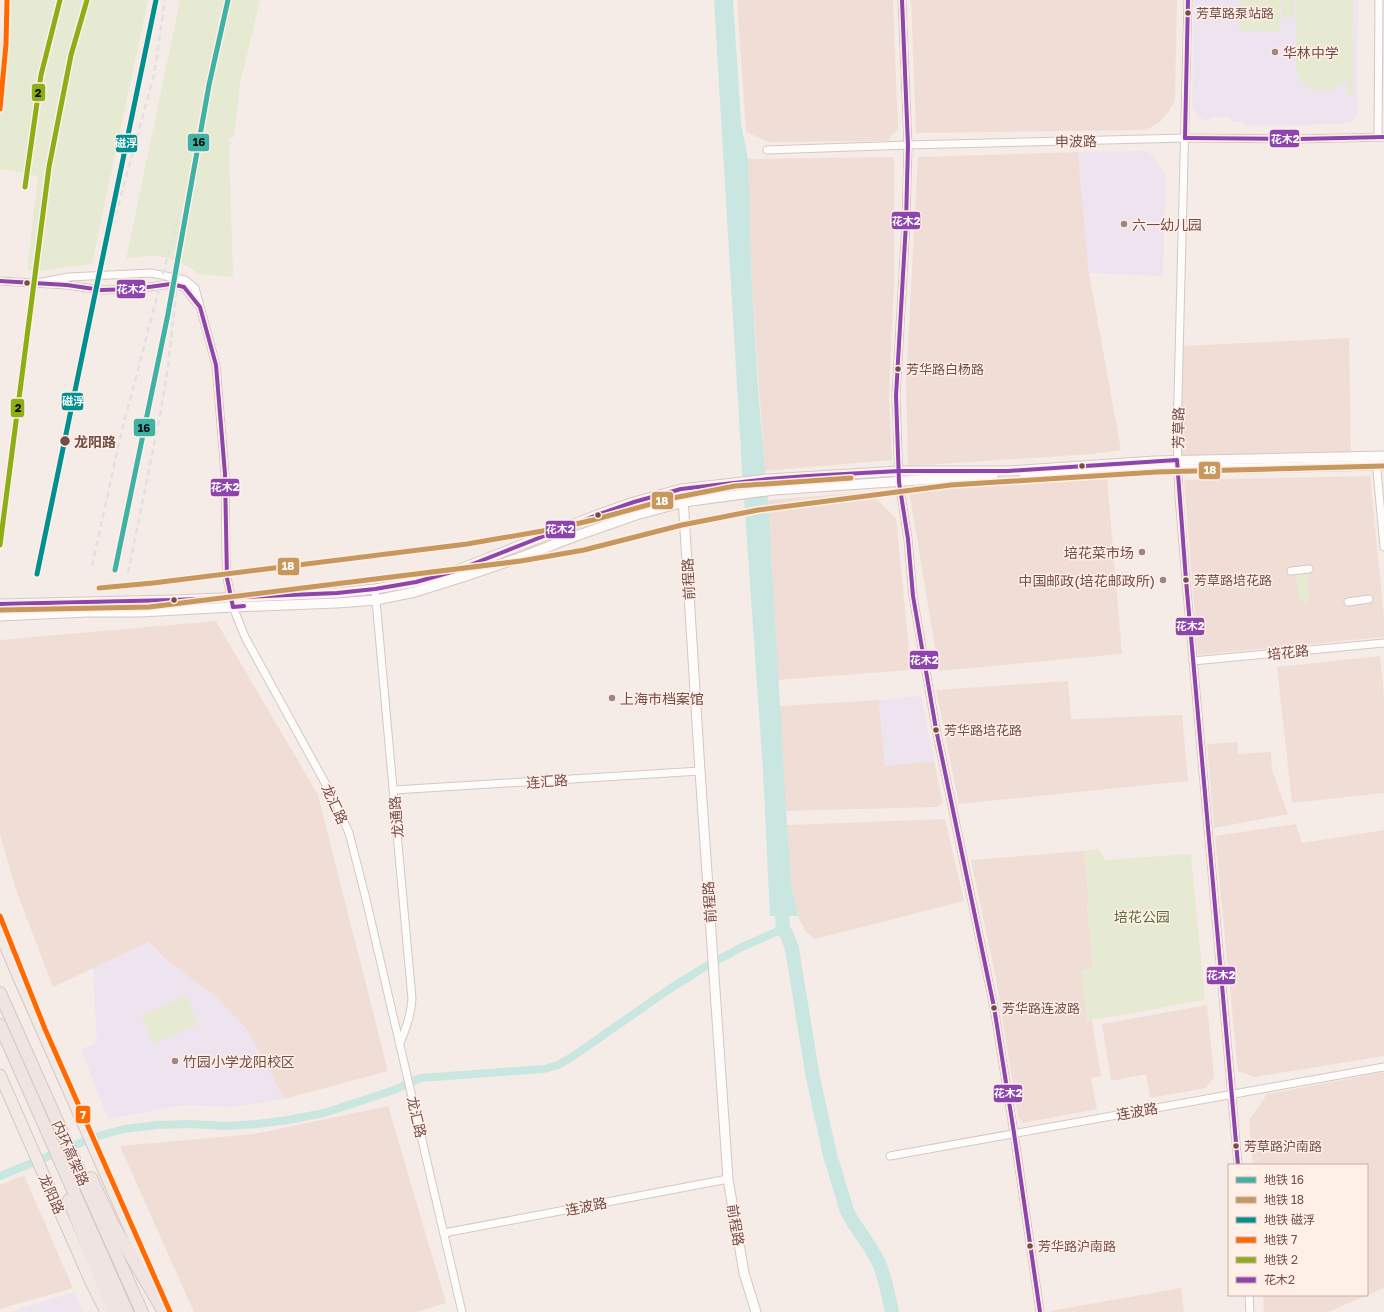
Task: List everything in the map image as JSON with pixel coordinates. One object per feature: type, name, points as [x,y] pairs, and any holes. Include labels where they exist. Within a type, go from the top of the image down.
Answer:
[{"type":"highway","name":"内环高架路","points":[[0,993],[21,1041],[66,1132],[142,1312]]},
{"type":"highway","name":"内环高架路","points":[[0,1025],[39,1114],[61,1171],[127,1312]]},
{"type":"highway","points":[[79,1162],[113,1225],[164,1312]]},
{"type":"highway","points":[[61,1171],[114,1312]]},
{"type":"main road","points":[[0,604],[337,594],[375,589],[416,582],[455,571],[634,502],[681,490],[729,483],[768,479],[899,471],[1008,471],[1155,461],[1178,465]]},
{"type":"main road","points":[[0,616],[86,612],[140,612],[376,600],[415,592],[463,577],[520,558],[636,515],[684,502],[769,491],[934,479],[1178,465],[1380,461]]},
{"type":"main road","name":"前程路","points":[[681,490],[684,502],[700,771],[728,1179],[744,1273],[756,1312]]},
{"type":"main road","name":"龙汇路","points":[[231,597],[233,607]]},
{"type":"main road","points":[[0,933],[83,1124],[168,1312]]},
{"type":"main road","name":"龙阳路","points":[[0,1074],[45,1178],[106,1312]]},
{"type":"street","points":[[902,0],[908,145],[906,223],[896,396],[899,482],[908,539],[913,596],[927,681],[994,1007],[1040,1312]]},
{"type":"street","name":"芳草路","points":[[1188,0],[1178,465],[1209,852],[1238,1164]]},
{"type":"street","points":[[1379,0],[1381,137]]},
{"type":"street","name":"申波路","points":[[767,150],[1186,138],[1292,139],[1381,137]]},
{"type":"street","name":"龙汇路","points":[[36,283],[69,277],[151,273],[186,280],[195,288],[216,365],[224,474],[227,578],[231,597]]},
{"type":"street","name":"龙汇路","points":[[0,281],[67,285],[101,290],[134,289],[171,284],[184,287],[200,307]]},
{"type":"street","points":[[1380,461],[1384,547]]},
{"type":"street","points":[[1291,571],[1309,569]]},
{"type":"street","name":"龙通路","points":[[375,589],[412,999],[408,1023],[399,1043]]},
{"type":"street","points":[[1348,602],[1369,599]]},
{"type":"street","name":"龙汇路","points":[[233,607],[245,637],[330,791],[344,821],[357,864],[462,1312]]},
{"type":"street","name":"培花路","points":[[1193,661],[1384,643]]},
{"type":"street","name":"连汇路","points":[[394,790],[700,771]]},
{"type":"street","name":"连波路","points":[[890,1156],[1384,1067]]},
{"type":"street","name":"连波路","points":[[444,1233],[728,1179]]},
{"type":"street","points":[[1249,1296],[1250,1312]]},
{"type":"shaded area","points":[[737,0],[893,0],[898,129],[887,141],[769,142],[746,132]]},
{"type":"shaded area","points":[[911,0],[1177,0],[1175,100],[1169,111],[1160,122],[1146,130],[916,133]]},
{"type":"shaded area","name":"华林中学","points":[[1194,0],[1358,0],[1357,115],[1352,122],[1340,124],[1245,126],[1243,121],[1231,122],[1230,117],[1213,117],[1205,121],[1196,115],[1192,105]]},
{"type":"shaded area","points":[[1384,0],[1384,97],[1383,58]]},
{"type":"shaded area","name":"六一幼儿园","points":[[1147,151],[1152,155],[1166,175],[1163,276],[1089,273],[1078,152]]},
{"type":"shaded area","points":[[1078,152],[1089,273],[1121,450],[1093,454],[908,466],[906,382],[918,157]]},
{"type":"shaded area","points":[[894,157],[894,283],[889,397],[892,460],[765,471],[752,288],[748,159]]},
{"type":"shaded area","points":[[1349,338],[1351,457],[1177,460],[1180,346]]},
{"type":"shaded area","points":[[1370,476],[1384,617],[1384,637],[1198,655],[1184,480]]},
{"type":"shaded area","points":[[1107,479],[1122,654],[939,671],[909,491]]},
{"type":"shaded area","points":[[869,492],[896,518],[911,670],[778,680],[768,500]]},
{"type":"shaded area","points":[[216,621],[318,795],[388,1071],[284,1099],[271,1074],[217,998],[165,959],[149,942],[53,987],[16,890],[0,835],[0,640]]},
{"type":"shaded area","points":[[1380,656],[1384,696],[1384,793],[1292,803],[1277,667]]},
{"type":"shaded area","points":[[1068,681],[1071,719],[1182,715],[1188,781],[959,804],[936,690]]},
{"type":"shaded area","points":[[921,696],[934,761],[885,766],[879,700]]},
{"type":"shaded area","points":[[879,700],[885,765],[934,761],[943,804],[936,807],[786,811],[779,706]]},
{"type":"shaded area","points":[[1237,742],[1238,754],[1271,752],[1272,770],[1288,814],[1214,828],[1207,744]]},
{"type":"shaded area","points":[[945,819],[964,901],[815,939],[806,932],[798,916],[792,889],[787,825]]},
{"type":"shaded area","points":[[1296,824],[1302,843],[1384,830],[1384,1056],[1254,1077],[1238,1071],[1215,836]]},
{"type":"shaded area","points":[[1084,851],[1093,969],[1081,970],[1088,1021],[1092,1020],[1101,1076],[1091,1078],[1097,1109],[1023,1123],[1018,1117],[996,979],[971,860]]},
{"type":"shaded area","name":"竹园小学龙阳校区","points":[[149,942],[165,959],[217,998],[247,1029],[284,1099],[233,1107],[184,1105],[108,1119],[81,1049],[97,1043],[93,968]]},
{"type":"shaded area","points":[[1207,1005],[1214,1077],[1206,1088],[1150,1098],[1146,1074],[1111,1081],[1102,1024]]},
{"type":"shaded area","points":[[1384,1072],[1384,1288],[1368,1295],[1368,1164],[1253,1164],[1249,1120],[1267,1094]]},
{"type":"shaded area","points":[[388,1106],[446,1303],[417,1312],[194,1312],[120,1146],[254,1134]]},
{"type":"shaded area","points":[[24,1175],[73,1288],[0,1309],[0,1185]]},
{"type":"shaded area","points":[[1181,1288],[1184,1312],[1050,1312],[1050,1311]]},
{"type":"shaded area","points":[[75,1292],[83,1312],[9,1312]]},
{"type":"shaded area","points":[[1263,1296],[1365,1296],[1328,1312],[1264,1312]]},
{"type":"green space","points":[[6,0],[148,0],[92,264],[39,271],[27,270],[38,176],[0,169],[0,49]]},
{"type":"green space","points":[[180,0],[260,0],[240,84],[234,137],[229,138],[231,145],[229,146],[233,277],[198,274],[187,266],[168,258],[145,256],[126,259]]},
{"type":"green space","points":[[1240,0],[1281,0],[1279,32],[1239,31]]},
{"type":"green space","points":[[1282,0],[1294,0],[1294,18],[1282,17]]},
{"type":"green space","points":[[1296,0],[1353,0],[1353,95],[1346,95],[1346,80],[1338,87],[1329,91],[1319,92],[1305,84],[1298,76],[1296,69]]},
{"type":"green space","points":[[1307,573],[1309,602],[1305,603],[1300,599],[1294,574]]},
{"type":"green space","name":"培花公园","points":[[1099,849],[1105,860],[1191,854],[1205,1000],[1087,1021],[1081,970],[1093,968],[1084,851]]},
{"type":"green space","points":[[186,995],[199,1024],[153,1044],[141,1016]]},
{"type":"water","points":[[714,0],[733,0],[741,124],[748,159],[752,288],[759,402],[768,500],[787,825],[792,889],[798,916],[770,916],[763,771],[742,469]]},
{"type":"waterway","points":[[781,898],[783,929],[792,949],[813,1078],[830,1155],[847,1211],[880,1265],[892,1312]]},
{"type":"waterway","points":[[0,1176],[95,1137],[124,1129],[158,1125],[190,1124],[226,1126],[288,1120],[324,1113],[394,1090],[420,1078],[544,1069],[558,1065],[703,968],[742,947],[783,929]]},
{"type":"railway","points":[[97,283],[154,75],[165,0]]},
{"type":"railway","points":[[92,566],[121,434],[179,213]]},
{"type":"railway","points":[[128,573],[161,410],[168,367],[185,213]]},
{"type":"metro line","name":"7","points":[[0,109],[6,44],[7,0]]},
{"type":"metro line","name":"2","points":[[25,187],[41,75],[60,0]]},
{"type":"metro line","name":"2","points":[[0,545],[49,167],[71,55],[87,0]]},
{"type":"metro line","name":"磁浮","points":[[37,574],[156,0]]},
{"type":"metro line","name":"16","points":[[115,570],[168,314],[209,85],[228,0]]},
{"type":"metro line","name":"18","points":[[0,610],[149,607],[521,561],[584,550],[682,525],[758,510],[951,485],[1157,472],[1384,466]]},
{"type":"metro line","name":"18","points":[[99,588],[153,583],[467,544],[554,529],[673,498],[735,486],[851,478]]},
{"type":"metro line","name":"7","points":[[0,916],[45,1029],[170,1312]]},
{"type":"transit line","name":"花木2","points":[[902,0],[908,145],[906,223],[896,396],[899,482],[908,539],[913,596],[936,729],[994,1007],[1040,1312]]},
{"type":"transit line","name":"花木2","points":[[1185,138],[1188,0]]},
{"type":"transit line","name":"花木2","points":[[1185,138],[1299,139],[1384,137]]},
{"type":"transit line","name":"花木2","points":[[0,281],[67,285],[101,290],[134,289],[171,284],[184,287],[200,307],[216,365],[225,474],[227,578],[233,607],[244,606]]},
{"type":"transit line","name":"花木2","points":[[0,604],[174,600],[337,593],[375,589],[416,582],[455,571],[597,515],[634,502],[681,489],[808,476],[899,471],[1008,471],[1177,460],[1186,580],[1238,1164]]},
{"type":"place","name":"芳草路泵站路","points":[[1188,13]]},
{"type":"place","name":"华林中学","points":[[1275,52]]},
{"type":"place","name":"六一幼儿园","points":[[1124,224]]},
{"type":"place","name":"芳华路白杨路","points":[[898,369]]},
{"type":"place","name":"龙阳路","points":[[65,441]]},
{"type":"place","name":"培花菜市场","points":[[1142,552]]},
{"type":"place","name":"中国邮政(培花邮政所)","points":[[1163,580]]},
{"type":"place","name":"芳草路培花路","points":[[1186,580]]},
{"type":"place","name":"上海市档案馆","points":[[612,698]]},
{"type":"place","name":"芳华路培花路","points":[[936,730]]},
{"type":"place","name":"芳华路连波路","points":[[994,1008]]},
{"type":"place","name":"竹园小学龙阳校区","points":[[175,1061]]},
{"type":"place","name":"芳草路沪南路","points":[[1236,1146]]},
{"type":"place","name":"芳华路沪南路","points":[[1030,1246]]}]
